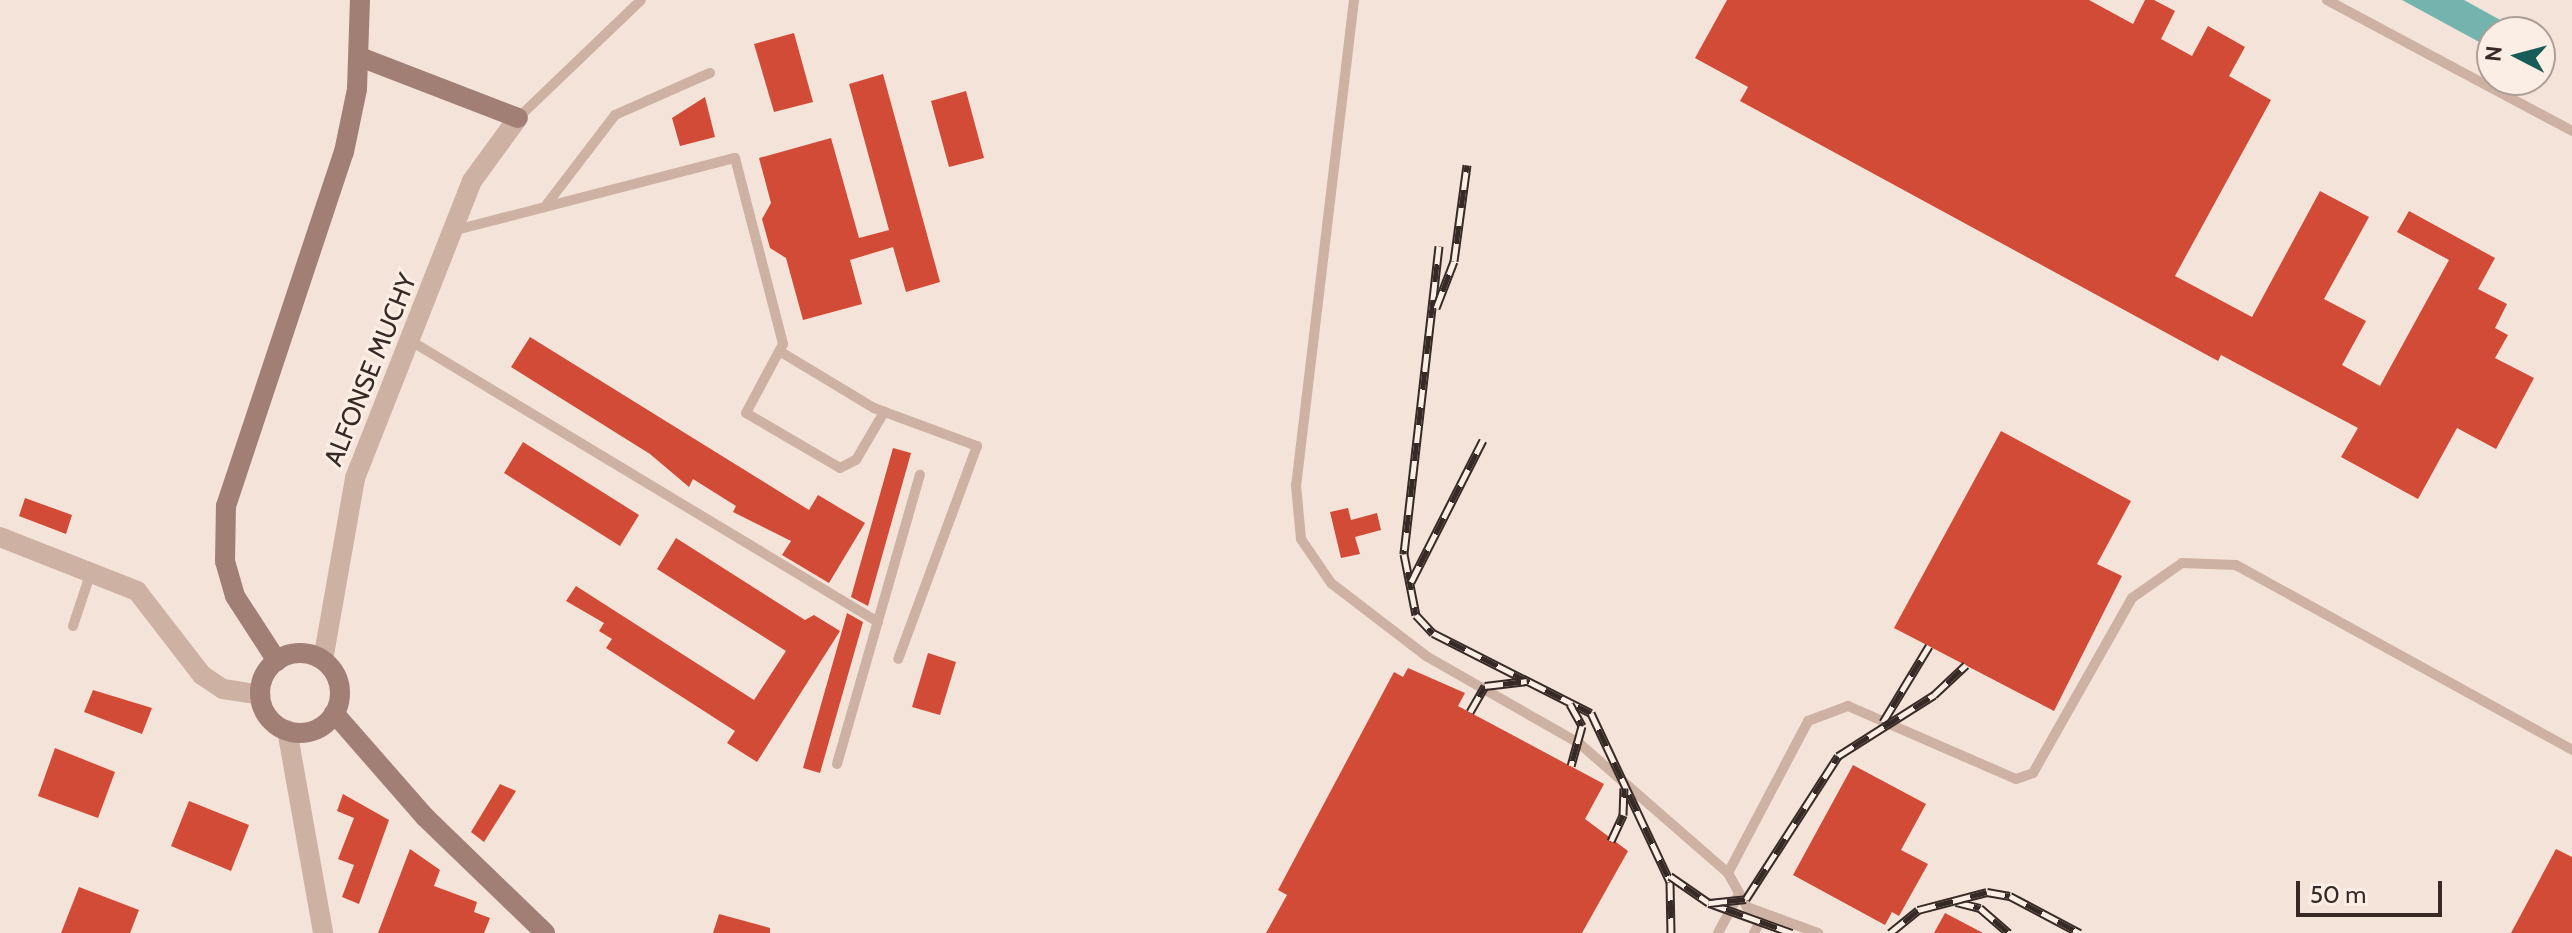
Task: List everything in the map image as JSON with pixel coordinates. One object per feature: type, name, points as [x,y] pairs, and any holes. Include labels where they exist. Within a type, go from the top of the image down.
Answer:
[{"type":"main road","points":[[277,661],[235,596],[225,561],[226,506],[344,152],[360,57],[360,0]]},
{"type":"main road","points":[[360,57],[518,118]]},
{"type":"main road","points":[[304,653],[323,660],[339,684],[334,713],[314,730],[287,730],[266,713],[261,695],[277,661],[304,653]]},
{"type":"main road","points":[[334,713],[425,817],[545,933]]},
{"type":"street","name":"ALFONSE MUCHY","points":[[323,660],[355,478],[488,152],[518,118]]},
{"type":"street","points":[[0,537],[91,572],[145,598],[212,683],[261,695]]},
{"type":"street","points":[[287,730],[323,933]]},
{"type":"lane","points":[[518,118],[641,0]]},
{"type":"lane","points":[[1354,0],[1296,485],[1301,539],[1331,583],[1426,656],[1580,744],[1728,873],[1738,896],[1763,915],[1818,933]]},
{"type":"lane","points":[[2327,0],[2572,131]]},
{"type":"lane","points":[[547,204],[615,115],[710,73]]},
{"type":"lane","points":[[456,230],[547,204],[735,158],[781,352],[884,412],[971,439],[978,457],[898,659]]},
{"type":"lane","points":[[411,341],[878,622]]},
{"type":"lane","points":[[781,352],[747,400],[746,413],[829,467],[856,460],[884,412]]},
{"type":"lane","points":[[837,764],[920,475]]},
{"type":"lane","points":[[1728,873],[1808,721],[1848,706],[2016,779],[2033,773],[2132,598],[2182,563],[2236,565],[2572,750]]},
{"type":"lane","points":[[73,626],[91,572]]},
{"type":"lane","points":[[1718,933],[1738,896]]},
{"type":"lane","points":[[1754,933],[1763,915]]},
{"type":"water","points":[[2402,0],[2464,0],[2493,16],[2476,16],[2476,40]]},
{"type":"building","points":[[1727,0],[2089,0],[2133,24],[2145,0],[2154,0],[2175,11],[2161,39],[2192,56],[2208,26],[2245,47],[2229,76],[2271,100],[2175,276],[2252,317],[2320,191],[2369,217],[2324,299],[2366,321],[2342,365],[2380,386],[2449,260],[2397,232],[2409,211],[2495,258],[2478,289],[2507,304],[2495,328],[2508,335],[2495,358],[2534,378],[2496,449],[2457,428],[2418,499],[2341,457],[2358,428],[2221,355],[2218,361],[1740,101],[1748,87],[1695,58]]},
{"type":"building","points":[[794,33],[813,102],[774,112],[754,44]]},
{"type":"building","points":[[883,74],[940,282],[906,292],[893,247],[850,260],[862,304],[803,320],[786,258],[770,248],[762,219],[771,203],[759,158],[831,138],[859,238],[889,230],[849,84]]},
{"type":"building","points":[[966,91],[984,158],[949,167],[931,101]]},
{"type":"building","points":[[705,97],[715,137],[680,146],[672,118]]},
{"type":"building","points":[[530,337],[809,510],[818,495],[865,523],[829,583],[782,555],[791,541],[733,512],[736,506],[693,479],[689,487],[650,454],[511,367]]},
{"type":"building","points":[[2001,431],[2131,501],[2097,564],[2122,576],[2054,711],[1894,628]]},
{"type":"building","points":[[523,442],[639,515],[620,546],[504,473]]},
{"type":"building","points":[[893,448],[911,453],[868,606],[851,597]]},
{"type":"building","points":[[25,498],[72,515],[66,534],[19,516]]},
{"type":"building","points":[[1348,508],[1351,520],[1377,513],[1381,530],[1355,537],[1360,554],[1341,558],[1330,512]]},
{"type":"building","points":[[676,538],[805,620],[814,615],[840,631],[757,762],[727,743],[735,731],[606,648],[612,639],[599,631],[604,623],[566,601],[576,586],[754,700],[786,651],[657,569]]},
{"type":"building","points":[[847,613],[863,622],[820,773],[803,768]]},
{"type":"building","points":[[928,653],[956,662],[940,715],[912,707]]},
{"type":"building","points":[[1408,668],[1465,693],[1458,706],[1604,784],[1585,819],[1628,851],[1582,933],[1266,933],[1287,895],[1278,890],[1394,672],[1403,677]]},
{"type":"building","points":[[93,690],[152,708],[142,734],[84,712]]},
{"type":"building","points":[[55,748],[115,772],[98,818],[38,796]]},
{"type":"building","points":[[1853,765],[1926,804],[1901,850],[1928,864],[1899,916],[1892,912],[1885,925],[1793,875]]},
{"type":"building","points":[[500,784],[516,791],[484,842],[471,832]]},
{"type":"building","points":[[343,794],[389,820],[359,904],[342,897],[354,865],[338,859],[354,818],[337,811]]},
{"type":"building","points":[[189,801],[249,825],[231,871],[171,846]]},
{"type":"building","points":[[410,849],[440,870],[434,886],[477,902],[474,912],[490,918],[484,933],[378,933]]},
{"type":"building","points":[[2556,849],[2572,857],[2572,933],[2511,933]]},
{"type":"building","points":[[79,887],[139,910],[130,933],[61,933]]},
{"type":"building","points":[[1945,913],[1983,933],[1934,933]]},
{"type":"building","points":[[719,914],[770,928],[770,933],[713,933]]},
{"type":"railway","points":[[1436,308],[1454,261],[1467,165]]},
{"type":"railway","points":[[1439,246],[1404,554],[1416,615],[1433,633],[1591,713],[1670,882],[1671,933]]},
{"type":"railway","points":[[1411,582],[1483,440]]},
{"type":"railway","points":[[1883,722],[1929,646]]},
{"type":"railway","points":[[1709,903],[1746,899],[1838,756],[1934,695],[1966,665]]},
{"type":"railway","points":[[1470,712],[1485,686],[1527,681]]},
{"type":"railway","points":[[1570,704],[1582,726],[1571,766]]},
{"type":"railway","points":[[1611,841],[1623,815],[1624,788]]},
{"type":"railway","points":[[1670,876],[1709,903],[1792,933]]},
{"type":"railway","points":[[1890,933],[1918,910],[1987,892],[2010,896],[2080,933]]},
{"type":"railway","points":[[1956,902],[1980,908],[2009,933]]}]
